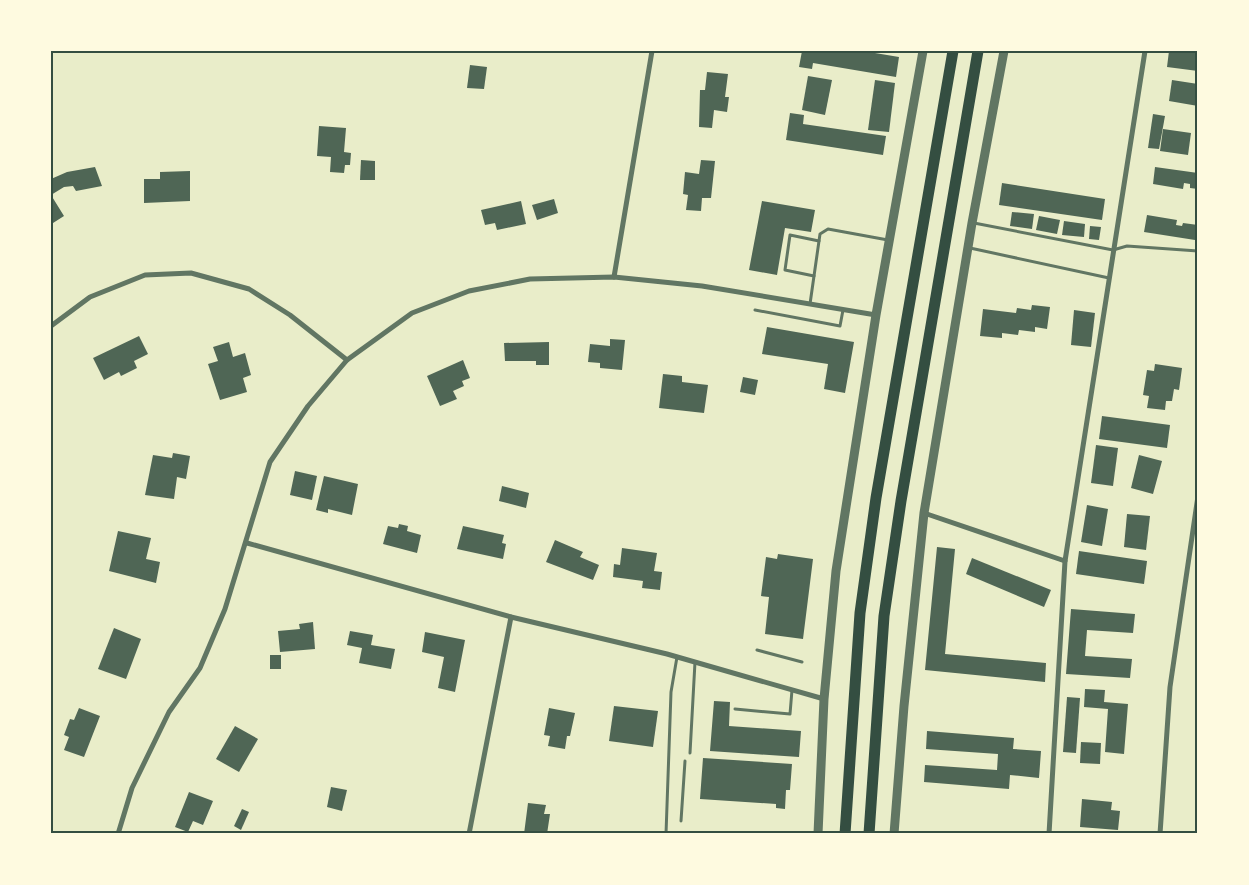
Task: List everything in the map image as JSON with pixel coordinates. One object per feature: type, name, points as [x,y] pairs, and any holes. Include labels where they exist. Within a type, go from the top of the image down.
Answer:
[{"type":"main road","points":[[845,834],[861,604],[876,498],[953,51]]},
{"type":"main road","points":[[869,834],[884,616],[901,501],[978,51]]},
{"type":"street","points":[[614,278],[652,51]]},
{"type":"street","points":[[818,834],[824,699],[836,572],[876,316],[923,51]]},
{"type":"street","points":[[894,834],[904,706],[924,513],[972,223],[1004,51]]},
{"type":"street","points":[[1049,834],[1065,561],[1145,51]]},
{"type":"street","points":[[51,326],[90,296],[146,274],[191,273],[249,289],[290,314],[347,360]]},
{"type":"street","points":[[118,834],[132,788],[169,712],[200,668],[225,609],[247,543],[270,462],[308,406],[347,360],[412,313],[469,291],[530,279],[614,278],[702,286],[876,316]]},
{"type":"street","points":[[1160,834],[1170,687],[1198,496]]},
{"type":"street","points":[[924,513],[1065,561]]},
{"type":"street","points":[[247,543],[510,617],[677,657],[824,699]]},
{"type":"street","points":[[469,834],[510,617]]},
{"type":"lane","points":[[972,223],[1114,250],[1127,246],[1198,251]]},
{"type":"lane","points":[[810,305],[820,234],[828,228],[889,240]]},
{"type":"lane","points":[[814,276],[784,270],[790,235],[820,240]]},
{"type":"lane","points":[[968,247],[1109,278]]},
{"type":"lane","points":[[755,310],[840,326],[843,310]]},
{"type":"lane","points":[[756,650],[802,662]]},
{"type":"lane","points":[[666,834],[671,692],[677,657]]},
{"type":"lane","points":[[690,753],[695,662]]},
{"type":"lane","points":[[735,709],[790,714],[792,690]]},
{"type":"lane","points":[[681,821],[685,761]]},
{"type":"building","points":[[802,51],[863,51],[899,57],[896,77],[813,63],[812,69],[799,67]]},
{"type":"building","points":[[1169,51],[1198,52],[1198,71],[1167,67]]},
{"type":"building","points":[[470,65],[487,67],[484,89],[467,88]]},
{"type":"building","points":[[707,72],[728,74],[725,97],[729,97],[727,112],[714,110],[712,128],[699,127],[700,90],[705,90]]},
{"type":"building","points":[[808,76],[832,80],[825,115],[802,110]]},
{"type":"building","points":[[875,80],[895,83],[889,132],[868,130]]},
{"type":"building","points":[[1172,80],[1198,84],[1198,106],[1169,101]]},
{"type":"building","points":[[790,113],[804,115],[803,124],[886,136],[883,155],[786,140]]},
{"type":"building","points":[[1153,114],[1165,116],[1159,149],[1148,148]]},
{"type":"building","points":[[319,126],[346,128],[344,152],[351,153],[350,165],[345,165],[344,173],[330,172],[331,157],[317,156]]},
{"type":"building","points":[[1163,129],[1191,133],[1188,155],[1160,151]]},
{"type":"building","points":[[361,160],[375,161],[375,180],[360,180]]},
{"type":"building","points":[[701,160],[715,161],[711,198],[702,198],[701,211],[686,210],[688,195],[683,194],[685,172],[699,174]]},
{"type":"building","points":[[95,167],[102,186],[76,191],[73,186],[64,187],[51,195],[51,179],[67,172]]},
{"type":"building","points":[[1155,167],[1198,173],[1198,189],[1190,188],[1190,184],[1184,183],[1183,189],[1153,184]]},
{"type":"building","points":[[190,171],[190,201],[144,203],[144,179],[160,179],[160,172]]},
{"type":"building","points":[[1002,183],[1105,199],[1102,220],[999,205]]},
{"type":"building","points":[[51,195],[64,216],[53,223],[51,220]]},
{"type":"building","points":[[554,199],[558,213],[537,220],[532,205]]},
{"type":"building","points":[[521,201],[526,224],[497,230],[495,223],[485,225],[481,210]]},
{"type":"building","points":[[762,201],[815,210],[811,232],[785,228],[777,275],[749,270]]},
{"type":"building","points":[[1012,212],[1034,214],[1032,229],[1010,226]]},
{"type":"building","points":[[1147,215],[1177,220],[1176,225],[1182,226],[1183,223],[1198,225],[1198,236],[1196,236],[1195,240],[1144,232]]},
{"type":"building","points":[[1039,216],[1060,220],[1057,234],[1036,230]]},
{"type":"building","points":[[1064,221],[1085,224],[1084,237],[1062,235]]},
{"type":"building","points":[[1090,226],[1101,227],[1099,240],[1089,239]]},
{"type":"building","points":[[1032,305],[1050,307],[1047,329],[1035,327],[1035,332],[1019,330],[1018,335],[1002,333],[1002,338],[980,336],[983,309],[1016,313],[1017,308],[1031,310]]},
{"type":"building","points":[[1074,310],[1095,313],[1091,347],[1071,345]]},
{"type":"building","points":[[767,327],[854,342],[845,393],[824,389],[828,364],[762,354]]},
{"type":"building","points":[[139,336],[148,354],[134,361],[137,368],[121,376],[119,372],[104,380],[93,358]]},
{"type":"building","points":[[610,339],[625,340],[622,370],[600,368],[600,363],[588,362],[590,344],[610,346]]},
{"type":"building","points":[[229,342],[233,357],[245,353],[251,375],[243,378],[247,392],[220,400],[208,364],[218,361],[213,347]]},
{"type":"building","points":[[549,342],[549,365],[536,365],[536,361],[505,361],[504,343]]},
{"type":"building","points":[[463,360],[470,378],[462,381],[464,386],[453,391],[457,399],[440,406],[427,376]]},
{"type":"building","points":[[1155,364],[1182,368],[1179,390],[1174,389],[1172,401],[1166,401],[1165,410],[1147,408],[1149,396],[1143,395],[1147,370],[1154,371]]},
{"type":"building","points":[[663,374],[682,376],[682,382],[708,385],[704,413],[659,408]]},
{"type":"building","points":[[743,377],[758,380],[755,395],[740,392]]},
{"type":"building","points":[[1102,416],[1170,425],[1167,448],[1099,439]]},
{"type":"building","points":[[1096,445],[1118,448],[1113,486],[1091,483]]},
{"type":"building","points":[[173,453],[190,456],[186,479],[177,477],[174,499],[145,495],[153,455],[172,458]]},
{"type":"building","points":[[1139,455],[1162,461],[1153,494],[1131,488]]},
{"type":"building","points":[[295,471],[317,476],[312,500],[290,495]]},
{"type":"building","points":[[324,476],[358,484],[352,515],[328,509],[328,513],[316,510]]},
{"type":"building","points":[[502,486],[529,493],[526,508],[499,501]]},
{"type":"building","points":[[1087,505],[1108,509],[1102,546],[1081,542]]},
{"type":"building","points":[[1127,514],[1150,516],[1146,550],[1124,547]]},
{"type":"building","points":[[399,524],[408,526],[407,531],[421,535],[417,553],[383,544],[388,526],[398,528]]},
{"type":"building","points":[[463,526],[504,535],[502,543],[506,544],[503,559],[457,549]]},
{"type":"building","points":[[118,531],[151,538],[146,559],[160,562],[156,583],[109,571]]},
{"type":"building","points":[[555,540],[583,552],[580,557],[599,565],[593,580],[546,562]]},
{"type":"building","points":[[937,547],[955,549],[945,654],[1046,663],[1045,682],[925,670]]},
{"type":"building","points":[[622,548],[657,553],[654,571],[662,572],[660,590],[642,588],[643,581],[613,577],[614,564],[620,565]]},
{"type":"building","points":[[1079,551],[1147,561],[1144,584],[1076,574]]},
{"type":"building","points":[[778,554],[813,559],[803,639],[765,634],[769,597],[761,596],[766,557],[777,559]]},
{"type":"building","points":[[972,558],[1051,590],[1044,607],[966,574]]},
{"type":"building","points":[[1071,609],[1135,614],[1133,633],[1087,630],[1085,656],[1132,659],[1130,678],[1066,674]]},
{"type":"building","points":[[313,622],[315,649],[280,652],[278,631],[300,629],[299,624]]},
{"type":"building","points":[[114,628],[141,639],[126,679],[98,669]]},
{"type":"building","points":[[350,631],[373,635],[371,645],[395,649],[391,669],[359,663],[362,648],[347,645]]},
{"type":"building","points":[[425,632],[465,640],[455,692],[438,688],[444,657],[422,652]]},
{"type":"building","points":[[270,655],[281,655],[281,669],[270,669]]},
{"type":"building","points":[[1085,689],[1105,690],[1104,702],[1128,704],[1124,754],[1105,752],[1108,709],[1084,707]]},
{"type":"building","points":[[1067,697],[1080,698],[1076,753],[1063,752]]},
{"type":"building","points":[[714,701],[730,702],[729,726],[801,731],[799,757],[710,751]]},
{"type":"building","points":[[614,706],[658,711],[653,747],[609,741]]},
{"type":"building","points":[[79,708],[100,716],[84,757],[64,750],[69,737],[64,735],[70,719],[74,720]]},
{"type":"building","points":[[549,708],[575,713],[570,736],[567,736],[565,749],[548,746],[550,736],[544,735]]},
{"type":"building","points":[[235,726],[258,739],[239,772],[216,759]]},
{"type":"building","points":[[927,731],[1014,738],[1013,749],[1041,751],[1039,778],[1010,775],[1009,789],[924,782],[925,765],[997,770],[998,754],[926,749]]},
{"type":"building","points":[[1081,742],[1101,743],[1100,764],[1080,763]]},
{"type":"building","points":[[703,758],[792,764],[790,790],[786,790],[785,809],[776,808],[776,804],[700,799]]},
{"type":"building","points":[[331,787],[347,790],[342,811],[327,807]]},
{"type":"building","points":[[189,792],[213,801],[203,825],[193,821],[188,832],[175,827]]},
{"type":"building","points":[[1082,799],[1112,802],[1111,810],[1120,811],[1118,830],[1080,827]]},
{"type":"building","points":[[528,803],[546,805],[544,814],[550,814],[547,834],[524,834]]},
{"type":"building","points":[[242,809],[249,812],[241,830],[234,826]]}]
